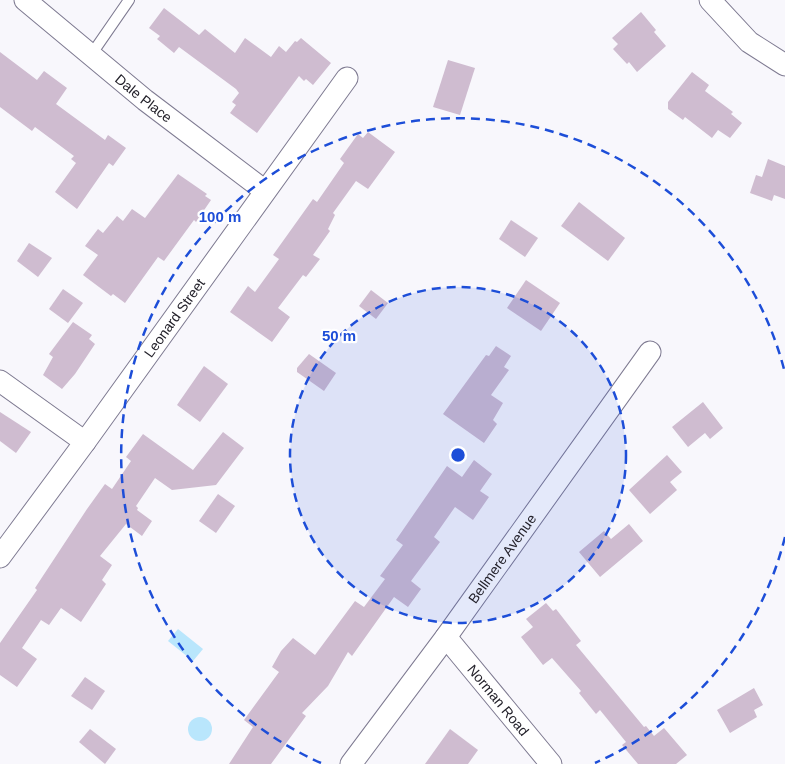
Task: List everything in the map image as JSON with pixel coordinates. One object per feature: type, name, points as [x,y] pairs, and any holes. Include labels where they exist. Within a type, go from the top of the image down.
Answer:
[{"type":"street","name":"Dale Place","points":[[25,0],[145,100],[265,191]]},
{"type":"street","points":[[710,0],[749,42],[785,65]]},
{"type":"street","name":"Leonard Street","points":[[0,556],[85,442],[347,78]]},
{"type":"street","name":"Bellmere Avenue","points":[[351,764],[446,637],[650,352]]},
{"type":"street","points":[[0,381],[85,442]]},
{"type":"street","name":"Norman Road","points":[[446,637],[551,764]]},
{"type":"lane","points":[[91,55],[129,0]]},
{"type":"water","points":[[178,629],[203,649],[193,661],[168,641]]},
{"type":"water","points":[[200,717],[205,718],[211,724],[211,734],[205,740],[200,741],[195,740],[189,734],[188,729],[189,724],[195,718]]},
{"type":"building","points":[[164,8],[199,35],[205,29],[235,53],[245,38],[271,57],[279,46],[286,52],[295,41],[297,42],[301,38],[331,63],[313,85],[306,79],[304,81],[299,76],[257,133],[230,113],[236,105],[232,102],[239,93],[236,89],[179,47],[174,53],[157,39],[160,36],[149,28]]},
{"type":"building","points":[[641,12],[666,46],[637,72],[629,62],[627,64],[613,49],[618,44],[612,38]]},
{"type":"building","points":[[0,52],[37,80],[44,71],[67,88],[56,104],[105,140],[108,135],[126,148],[113,166],[109,163],[77,209],[55,192],[76,163],[71,159],[74,156],[35,127],[32,131],[0,107]]},
{"type":"building","points":[[448,60],[475,68],[460,115],[433,107]]},
{"type":"building","points":[[692,72],[709,85],[705,91],[733,112],[731,114],[742,123],[730,138],[718,130],[712,138],[685,117],[683,120],[668,109],[668,102]]},
{"type":"building","points":[[368,132],[395,152],[368,189],[356,181],[333,213],[335,215],[328,229],[330,231],[313,255],[320,259],[306,277],[303,275],[278,308],[290,317],[272,342],[230,312],[248,286],[255,292],[279,259],[273,255],[313,199],[317,202],[344,163],[340,159],[358,134],[363,138]]},
{"type":"building","points":[[768,159],[785,166],[785,199],[774,195],[772,201],[750,193],[756,175],[762,177]]},
{"type":"building","points":[[178,174],[207,194],[205,196],[211,200],[196,222],[194,220],[164,261],[158,257],[125,303],[113,294],[111,296],[83,275],[98,255],[85,246],[98,229],[103,233],[117,216],[123,221],[132,209],[145,218]]},
{"type":"building","points":[[579,202],[625,238],[608,261],[561,226]]},
{"type":"building","points":[[511,220],[538,238],[525,257],[499,239]]},
{"type":"building","points":[[29,243],[52,258],[38,277],[17,261]]},
{"type":"building","points":[[526,280],[560,303],[541,331],[507,308]]},
{"type":"building","points":[[63,289],[83,303],[68,323],[49,309]]},
{"type":"building","points":[[371,290],[388,303],[376,319],[359,306]]},
{"type":"building","points":[[73,322],[92,335],[89,339],[95,344],[75,374],[62,389],[43,375],[53,357],[49,354]]},
{"type":"building","points":[[496,346],[511,356],[504,367],[509,370],[491,395],[503,403],[493,420],[497,424],[484,443],[443,414],[486,355],[489,356]]},
{"type":"building","points":[[309,354],[336,373],[324,391],[297,372],[297,368]]},
{"type":"building","points":[[204,366],[228,384],[200,422],[177,405]]},
{"type":"building","points":[[703,402],[723,428],[710,439],[705,433],[688,447],[672,427]]},
{"type":"building","points":[[0,412],[31,432],[16,453],[0,441]]},
{"type":"building","points":[[223,432],[244,448],[216,485],[172,490],[155,478],[136,506],[137,510],[152,521],[142,536],[126,524],[100,556],[112,565],[102,580],[106,584],[81,622],[61,608],[49,625],[41,620],[22,648],[37,659],[17,687],[0,675],[0,643],[37,590],[35,588],[105,484],[112,489],[131,461],[126,457],[143,434],[193,470]]},
{"type":"building","points":[[667,455],[682,472],[670,482],[677,490],[650,514],[629,490]]},
{"type":"building","points":[[474,460],[492,474],[480,491],[489,497],[473,520],[455,507],[434,537],[440,542],[411,581],[421,589],[408,607],[394,597],[352,656],[348,652],[328,686],[302,713],[306,716],[271,764],[229,764],[253,727],[244,720],[279,672],[272,667],[281,651],[293,638],[315,655],[355,601],[364,607],[385,579],[380,576],[403,545],[396,540],[447,466],[462,477]]},
{"type":"building","points":[[218,494],[235,506],[216,533],[199,521]]},
{"type":"building","points":[[629,524],[643,541],[600,577],[579,552],[604,531],[611,539]]},
{"type":"building","points":[[546,603],[553,611],[556,609],[581,641],[576,645],[644,727],[646,726],[654,736],[664,728],[687,755],[676,764],[638,764],[622,745],[626,742],[600,710],[596,714],[579,693],[581,691],[552,658],[543,665],[521,637],[533,627],[526,619]]},
{"type":"building","points":[[85,677],[105,691],[92,710],[71,696]]},
{"type":"building","points":[[754,688],[763,705],[754,710],[757,717],[730,733],[717,710]]},
{"type":"building","points":[[90,729],[116,749],[105,764],[79,742]]},
{"type":"building","points":[[450,729],[478,750],[468,764],[425,764]]}]
